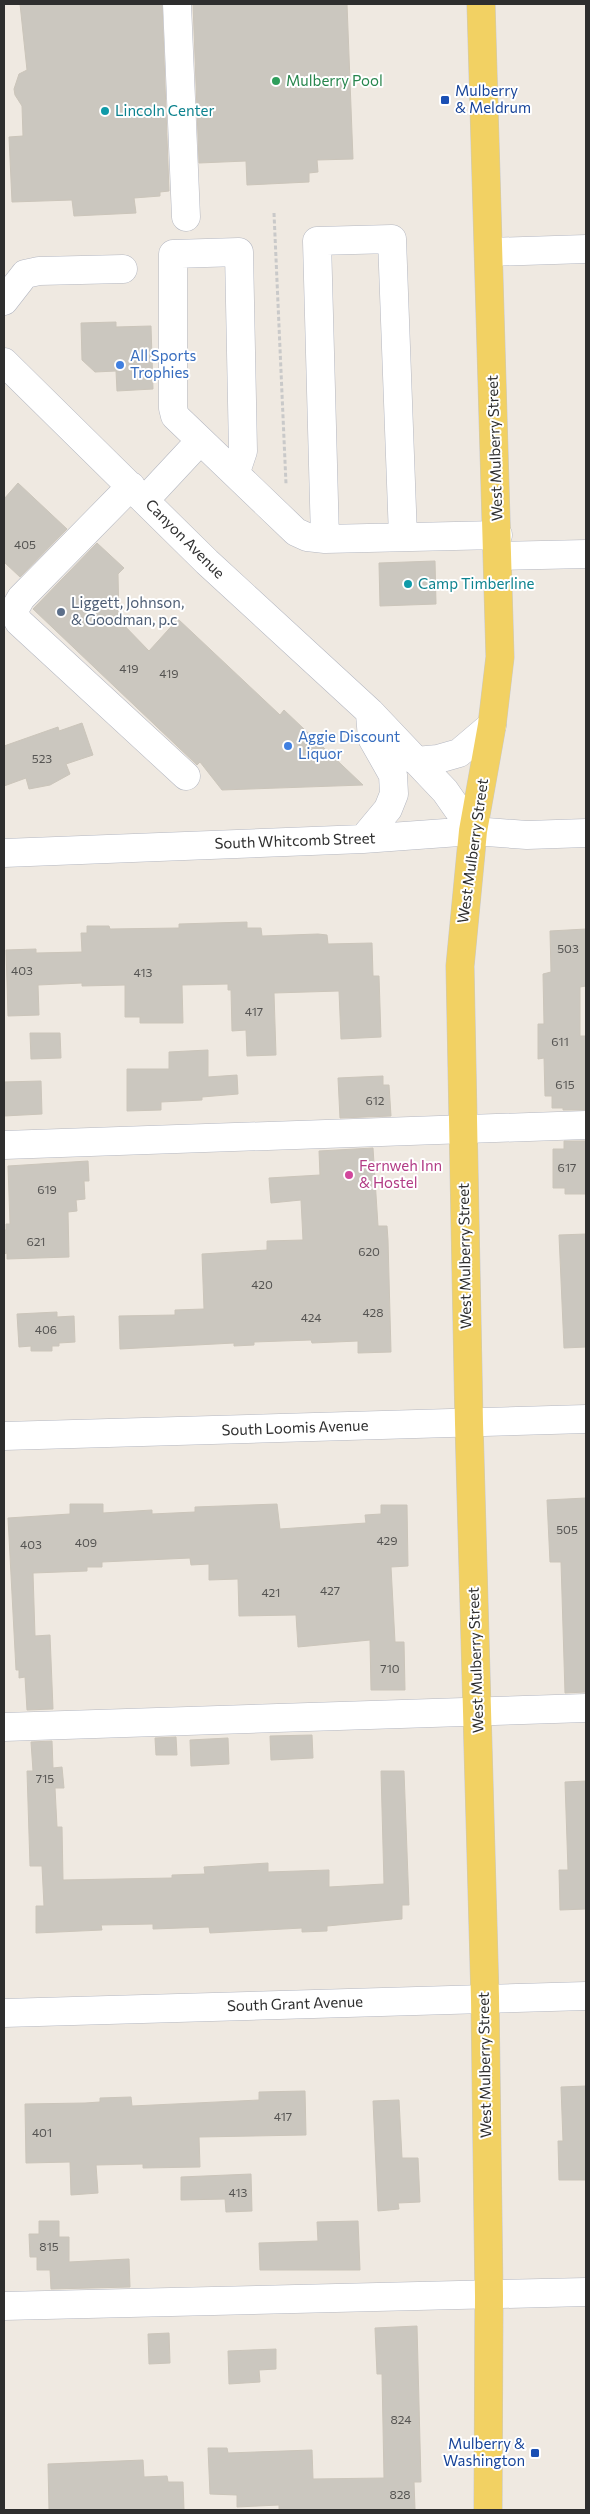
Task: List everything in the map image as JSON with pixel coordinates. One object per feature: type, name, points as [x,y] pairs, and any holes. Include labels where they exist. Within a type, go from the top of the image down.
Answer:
[{"type":"main road","name":"West Mulberry Street","points":[[481,4],[500,657],[492,725],[474,831],[460,966],[462,1128],[484,1998],[489,2296],[488,2510]]},
{"type":"street","points":[[177,4],[186,217]]},
{"type":"street","points":[[325,539],[317,241],[392,239],[403,538]]},
{"type":"street","points":[[489,252],[586,249]]},
{"type":"street","points":[[236,472],[243,451],[239,252],[172,254],[173,408],[175,416],[199,442],[236,472],[296,532],[307,537],[325,539],[403,538],[586,554]]},
{"type":"street","points":[[4,302],[25,274],[40,271],[123,270]]},
{"type":"street","name":"Canyon Avenue","points":[[4,362],[207,562],[370,712],[445,790],[474,831]]},
{"type":"street","points":[[186,776],[19,622],[13,612],[21,598],[138,493],[199,442]]},
{"type":"street","points":[[364,839],[388,809],[394,794],[393,775],[372,738],[370,712]]},
{"type":"street","points":[[416,761],[438,759],[459,753],[492,725]]},
{"type":"street","name":"South Whitcomb Street","points":[[4,853],[364,839],[474,831],[527,835],[586,833]]},
{"type":"street","points":[[4,1146],[586,1125]]},
{"type":"street","name":"South Loomis Avenue","points":[[4,1436],[586,1419]]},
{"type":"street","points":[[4,1727],[586,1708]]},
{"type":"street","name":"South Grant Avenue","points":[[4,2013],[586,1996]]},
{"type":"street","points":[[4,2306],[489,2296],[586,2292]]},
{"type":"path","points":[[274,213],[286,492]]},
{"type":"building","name":"Lincoln Center","points":[[20,4],[162,4],[169,191],[160,192],[160,196],[134,198],[136,213],[74,216],[72,200],[12,202],[9,137],[23,136],[22,106],[15,95],[14,89],[19,74],[27,70]]},
{"type":"building","name":"Mulberry Pool","points":[[193,4],[347,4],[353,159],[317,160],[318,172],[309,173],[309,182],[247,185],[246,161],[199,163]]},
{"type":"building","name":"All Sports Trophies","points":[[116,322],[116,327],[151,326],[153,389],[117,391],[116,371],[95,372],[82,360],[81,323]]},
{"type":"building","points":[[18,483],[67,529],[20,577],[4,562],[4,499]]},
{"type":"building","points":[[97,543],[124,568],[118,574],[119,620],[149,651],[178,619],[280,715],[284,710],[363,785],[222,790],[200,762],[197,765],[33,609]]},
{"type":"building","name":"Camp Timberline","points":[[435,561],[436,604],[380,606],[379,563]]},
{"type":"building","points":[[82,723],[93,755],[66,764],[70,774],[50,785],[29,789],[26,778],[4,786],[4,746],[58,727],[59,731]]},
{"type":"building","points":[[247,922],[247,928],[261,928],[262,936],[318,934],[327,935],[328,944],[372,943],[373,976],[379,976],[381,1037],[341,1039],[339,991],[274,993],[276,1055],[247,1056],[246,1030],[232,1031],[231,990],[228,990],[228,984],[182,985],[183,1023],[140,1023],[140,1017],[125,1017],[125,985],[82,986],[82,983],[38,985],[39,1015],[8,1016],[6,950],[36,949],[36,953],[82,952],[81,933],[87,933],[87,926],[109,926],[110,929],[179,928],[179,924]]},
{"type":"building","points":[[586,929],[586,986],[580,987],[580,1036],[586,1036],[586,1110],[563,1110],[563,1108],[552,1108],[552,1096],[545,1096],[544,1058],[538,1059],[538,1024],[544,1024],[543,974],[551,972],[550,931]]},
{"type":"building","points":[[30,1033],[60,1033],[61,1058],[31,1059]]},
{"type":"building","points":[[208,1050],[208,1077],[237,1075],[238,1094],[202,1097],[202,1100],[161,1102],[161,1110],[127,1111],[127,1069],[169,1069],[169,1052]]},
{"type":"building","points":[[383,1076],[383,1085],[389,1085],[391,1116],[340,1118],[338,1078]]},
{"type":"building","points":[[41,1081],[42,1114],[4,1116],[4,1082]]},
{"type":"building","points":[[564,1141],[586,1141],[586,1194],[565,1194],[565,1188],[553,1188],[553,1149],[564,1149]]},
{"type":"building","points":[[373,1148],[378,1226],[387,1226],[391,1352],[358,1353],[358,1341],[312,1343],[311,1340],[254,1342],[254,1345],[234,1346],[234,1343],[120,1349],[119,1316],[175,1315],[175,1310],[204,1309],[202,1254],[267,1250],[267,1241],[303,1240],[301,1200],[271,1203],[269,1178],[320,1175],[319,1151]]},
{"type":"building","points":[[88,1161],[89,1181],[84,1181],[85,1199],[76,1200],[77,1211],[68,1212],[69,1257],[7,1259],[7,1253],[4,1254],[4,1230],[6,1230],[6,1224],[10,1224],[8,1166]]},
{"type":"building","points":[[586,1234],[586,1347],[564,1348],[559,1235]]},
{"type":"building","points":[[57,1312],[57,1317],[74,1316],[75,1342],[59,1343],[59,1346],[52,1346],[52,1351],[31,1351],[31,1346],[19,1347],[17,1314]]},
{"type":"building","points":[[586,1498],[586,1692],[565,1693],[561,1562],[550,1562],[547,1500]]},
{"type":"building","points":[[70,1504],[103,1504],[103,1513],[152,1510],[152,1514],[195,1512],[195,1507],[277,1504],[280,1529],[366,1523],[365,1515],[381,1514],[381,1505],[407,1505],[408,1566],[391,1567],[395,1642],[404,1642],[405,1690],[371,1690],[370,1640],[298,1647],[296,1615],[239,1616],[238,1579],[209,1580],[209,1564],[191,1565],[190,1558],[102,1562],[102,1567],[87,1567],[87,1571],[33,1573],[35,1636],[50,1635],[53,1709],[27,1710],[25,1677],[19,1678],[19,1670],[16,1670],[8,1518],[70,1514]]},
{"type":"building","points":[[312,1735],[313,1758],[271,1760],[270,1736]]},
{"type":"building","points":[[176,1737],[177,1755],[156,1755],[155,1738]]},
{"type":"building","points":[[228,1738],[229,1764],[191,1766],[190,1740]]},
{"type":"building","points":[[52,1741],[53,1768],[62,1767],[64,1788],[55,1788],[57,1827],[62,1827],[63,1880],[172,1878],[172,1875],[205,1874],[204,1867],[268,1863],[268,1872],[329,1870],[329,1887],[384,1884],[381,1771],[404,1771],[409,1905],[402,1905],[402,1919],[327,1926],[327,1931],[302,1932],[302,1928],[210,1933],[209,1927],[153,1929],[153,1924],[101,1925],[102,1930],[36,1933],[36,1906],[44,1906],[42,1866],[30,1866],[27,1771],[33,1771],[31,1742]]},
{"type":"building","points":[[586,1781],[586,1909],[560,1910],[559,1870],[568,1870],[565,1782]]},
{"type":"building","points":[[586,2086],[586,2180],[559,2180],[558,2141],[563,2141],[561,2087]]},
{"type":"building","points":[[305,2091],[306,2135],[199,2137],[200,2167],[143,2168],[143,2164],[96,2165],[98,2193],[71,2195],[70,2162],[26,2163],[25,2104],[85,2103],[100,2102],[100,2098],[131,2097],[132,2106],[259,2100],[259,2092]]},
{"type":"building","points":[[399,2100],[402,2158],[418,2158],[420,2202],[398,2203],[399,2209],[378,2211],[373,2101]]},
{"type":"building","points":[[251,2174],[252,2211],[226,2212],[225,2199],[181,2200],[181,2177]]},
{"type":"building","points":[[39,2221],[59,2221],[59,2237],[69,2237],[69,2262],[129,2259],[130,2287],[51,2289],[50,2270],[37,2270],[37,2257],[30,2257],[29,2234],[39,2234]]},
{"type":"building","points":[[358,2221],[360,2270],[260,2270],[259,2243],[318,2241],[317,2222]]},
{"type":"building","points":[[417,2326],[421,2482],[414,2482],[415,2509],[286,2510],[279,2509],[279,2505],[237,2507],[237,2495],[210,2494],[208,2448],[227,2448],[228,2453],[312,2450],[313,2479],[384,2478],[382,2374],[377,2374],[375,2328]]},
{"type":"building","points":[[169,2333],[170,2363],[149,2364],[148,2334]]},
{"type":"building","points":[[276,2349],[276,2369],[259,2370],[260,2382],[229,2384],[228,2351]]},
{"type":"building","points":[[143,2460],[144,2477],[167,2476],[168,2482],[183,2482],[184,2510],[49,2510],[48,2464]]},
{"type":"place","name":"Mulberry Pool","points":[[276,81]]},
{"type":"place","name":"Mulberry & Meldrum","points":[[445,100]]},
{"type":"place","name":"Lincoln Center","points":[[105,111]]},
{"type":"place","name":"All Sports Trophies","points":[[120,365]]},
{"type":"place","name":"Camp Timberline","points":[[408,584]]},
{"type":"place","name":"Liggett, Johnson, & Goodman, p.c","points":[[61,612]]},
{"type":"place","name":"Aggie Discount Liquor","points":[[288,746]]},
{"type":"place","name":"Fernweh Inn & Hostel","points":[[349,1175]]},
{"type":"place","name":"Mulberry & Washington","points":[[535,2453]]}]
